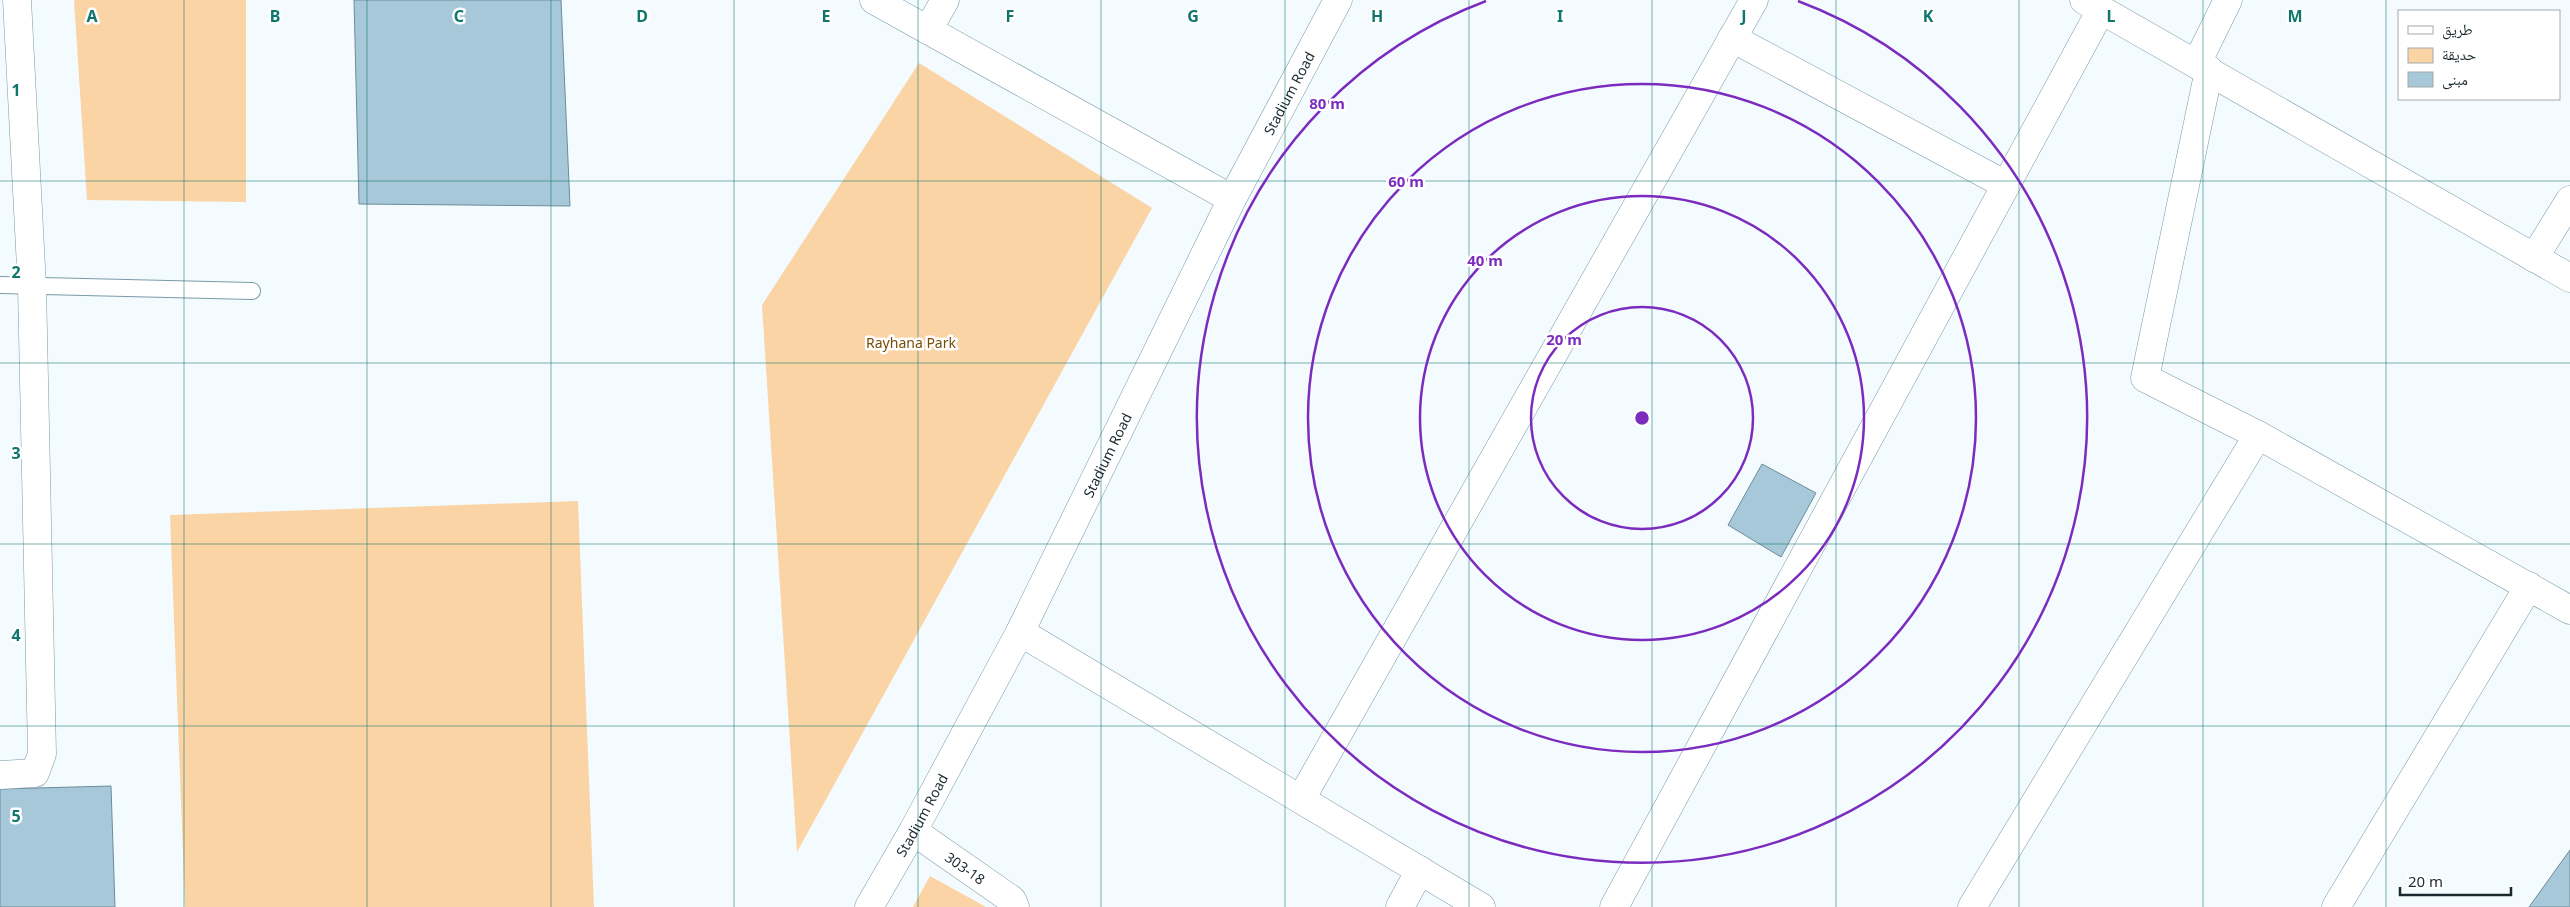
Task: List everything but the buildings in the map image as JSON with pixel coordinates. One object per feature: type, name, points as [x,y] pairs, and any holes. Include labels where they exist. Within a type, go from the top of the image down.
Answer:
[{"type":"street","points":[[0,775],[35,773],[42,754],[32,286],[17,0]]},
{"type":"street","points":[[874,0],[1232,198]]},
{"type":"street","points":[[928,30],[945,0]]},
{"type":"street","name":"Stadium Road","points":[[869,907],[913,831],[1020,632],[1232,198],[1338,0]]},
{"type":"street","points":[[1301,799],[1754,0]]},
{"type":"street","points":[[2228,0],[2203,66],[2146,378],[2258,435],[2570,610]]},
{"type":"street","points":[[1614,907],[2006,185],[2093,5],[2203,66],[2570,278]]},
{"type":"street","points":[[1732,38],[2006,185]]},
{"type":"street","points":[[2534,258],[2570,200]]},
{"type":"street","points":[[1972,907],[2258,435]]},
{"type":"street","points":[[2336,907],[2529,586]]},
{"type":"street","points":[[1020,632],[1482,907]]},
{"type":"street","name":"303-18","points":[[913,831],[1012,900],[1015,907]]},
{"type":"street","points":[[1400,907],[1420,870]]},
{"type":"lane","points":[[0,285],[252,291]]},
{"type":"green space","points":[[74,0],[246,0],[246,202],[87,200]]},
{"type":"green space","name":"Rayhana Park","points":[[919,63],[1152,208],[797,852],[762,305]]},
{"type":"green space","points":[[578,501],[594,907],[185,907],[170,515]]},
{"type":"green space","points":[[930,876],[986,907],[913,907]]}]
